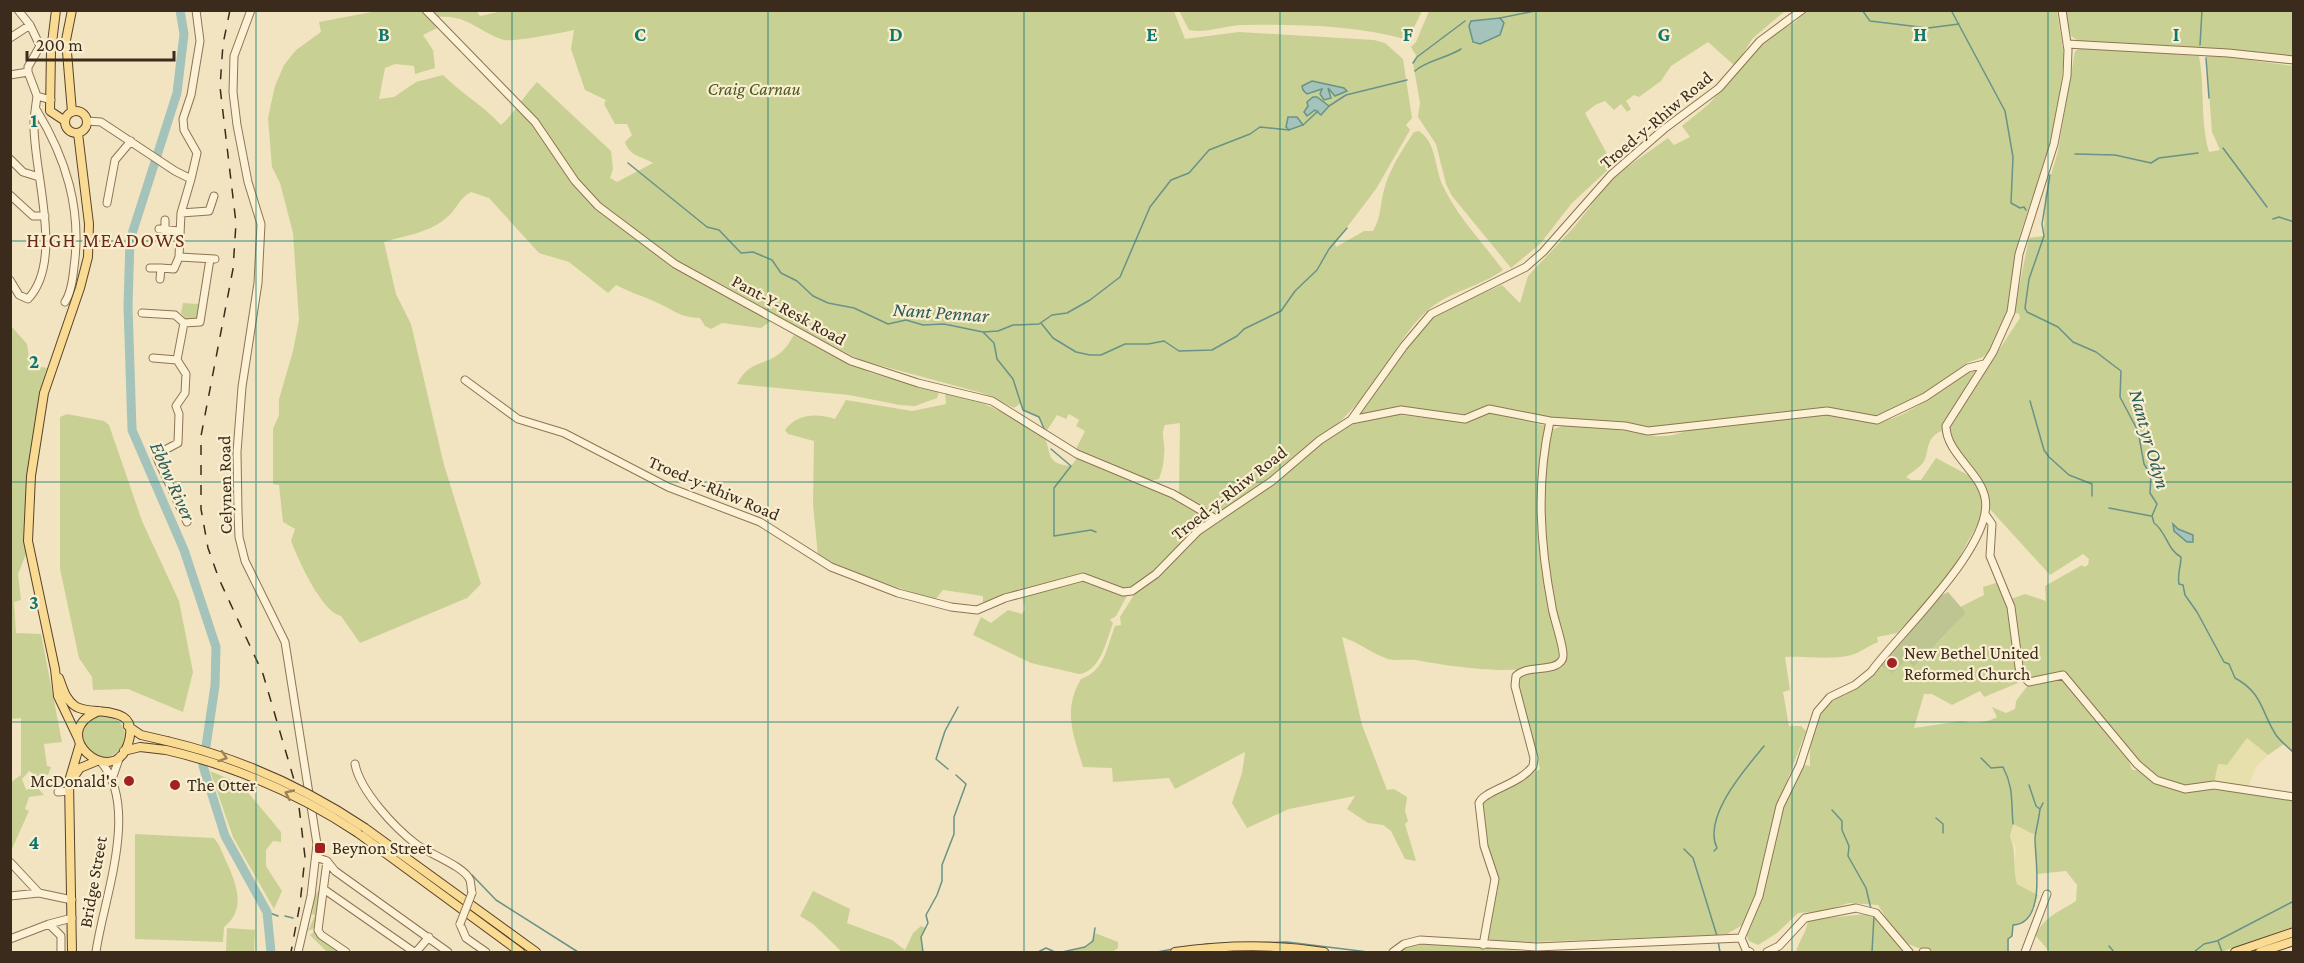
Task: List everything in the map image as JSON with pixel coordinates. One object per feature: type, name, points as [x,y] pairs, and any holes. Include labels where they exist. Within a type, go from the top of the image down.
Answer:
[{"type":"main road","points":[[56,10],[51,51],[52,114],[65,121],[68,130],[78,133],[84,130],[87,121],[82,113],[72,112]]},
{"type":"main road","points":[[65,121],[72,112],[66,40],[72,10]]},
{"type":"main road","points":[[78,133],[89,224],[88,256],[80,288],[44,393],[31,476],[28,541],[55,669],[58,699],[86,754],[98,761]]},
{"type":"main road","points":[[55,669],[66,696],[73,705],[83,710],[115,712],[128,726],[141,735],[166,746],[223,757],[286,782],[335,808],[520,952]]},
{"type":"main road","points":[[72,952],[69,778],[84,720],[99,711]]},
{"type":"main road","points":[[122,754],[129,741],[128,726]]},
{"type":"main road","points":[[69,789],[80,768],[98,761],[109,761],[140,747],[166,746]]},
{"type":"main road","points":[[362,831],[536,952]]},
{"type":"main road","points":[[2235,952],[2294,932]]},
{"type":"main road","points":[[2260,952],[2294,941]]},
{"type":"main road","points":[[1174,952],[1232,947],[1279,947],[1324,952]]},
{"type":"street","points":[[10,280],[19,295],[28,299],[33,293],[46,255],[45,216],[34,123],[37,96],[28,72],[28,67],[40,42],[18,10]]},
{"type":"street","points":[[150,268],[174,269],[179,257],[182,213],[197,153],[184,130],[183,119],[191,95],[191,79],[200,41],[196,10]]},
{"type":"street","name":"Celynen Road","points":[[251,10],[234,56],[233,92],[248,182],[261,224],[258,283],[242,387],[237,452],[239,537],[245,561],[285,642],[314,819],[316,857],[311,896],[298,952]]},
{"type":"street","name":"Pant-Y-Resk Road","points":[[426,10],[535,122],[575,182],[598,206],[675,264],[851,361],[918,383],[992,401],[1077,454],[1173,494],[1216,519]]},
{"type":"street","name":"Troed-y-Rhiw Road","points":[[465,380],[518,419],[564,433],[668,487],[760,522],[831,567],[898,593],[951,607],[982,609],[1005,598],[1083,577],[1123,591],[1132,591],[1156,574],[1188,541],[1216,519],[1272,481],[1328,434],[1351,420],[1404,346],[1431,314],[1526,267],[1543,252],[1611,175],[1664,129],[1719,88],[1760,41],[1802,10]]},
{"type":"street","points":[[1746,952],[1741,938],[1759,896],[1780,806],[1800,765],[1817,712],[1830,697],[1855,685],[1871,672],[1900,634],[1935,598],[1973,543],[1985,514],[1985,497],[1981,488],[1946,431],[1948,420],[2000,340],[2011,312],[2019,254],[2058,128],[2067,76],[2067,44],[2062,10]]},
{"type":"street","points":[[10,38],[30,25]]},
{"type":"street","points":[[2067,44],[2228,53],[2294,60]]},
{"type":"street","points":[[10,75],[28,72]]},
{"type":"street","points":[[37,96],[51,100]]},
{"type":"street","points":[[36,109],[52,136],[65,166],[75,210],[77,246],[73,275],[65,302]]},
{"type":"street","points":[[87,121],[101,122],[191,179]]},
{"type":"street","points":[[104,200],[111,159],[131,141]]},
{"type":"street","points":[[10,159],[23,172],[39,177]]},
{"type":"street","points":[[10,195],[33,216],[45,216]]},
{"type":"street","points":[[182,213],[211,214],[214,196]]},
{"type":"street","points":[[165,220],[162,230],[179,231]]},
{"type":"street","points":[[142,313],[175,315],[184,323],[195,324],[202,316],[213,259],[179,257]]},
{"type":"street","points":[[160,279],[161,268]]},
{"type":"street","points":[[184,323],[177,360],[186,374],[185,393],[172,406],[179,414],[178,443],[161,452],[157,458],[187,522]]},
{"type":"street","points":[[158,362],[177,360]]},
{"type":"street","points":[[1351,420],[1401,410],[1408,413],[1465,418],[1489,409],[1550,421],[1625,426],[1648,431],[1672,430],[1808,412],[1841,412],[1877,420],[1925,397],[1968,368],[1984,364]]},
{"type":"street","points":[[1484,945],[1495,879],[1491,859],[1484,846],[1479,803],[1485,794],[1515,783],[1533,766],[1534,758],[1515,686],[1516,676],[1524,670],[1556,665],[1562,662],[1564,656],[1553,617],[1542,552],[1541,470],[1550,421]]},
{"type":"street","points":[[181,511],[189,508]]},
{"type":"street","points":[[1985,514],[1992,524],[1990,556],[2011,607],[2019,667],[2029,682],[2063,675],[2136,764],[2166,784],[2185,789],[2214,785],[2294,797]]},
{"type":"street","name":"Bridge Street","points":[[96,952],[112,880],[118,837],[112,780],[122,754]]},
{"type":"street","name":"Bridge Street","points":[[98,761],[112,780]]},
{"type":"street","points":[[355,764],[371,797],[396,825],[417,844],[461,870],[470,879],[471,894],[460,924],[466,938],[486,952]]},
{"type":"street","points":[[58,792],[69,789]]},
{"type":"street","points":[[316,857],[327,861],[335,871],[429,937],[446,952]]},
{"type":"street","points":[[327,861],[318,930],[321,935],[346,952]]},
{"type":"street","points":[[10,862],[39,893]]},
{"type":"street","points":[[325,890],[415,952],[429,937]]},
{"type":"street","points":[[10,896],[39,893],[72,900]]},
{"type":"street","points":[[2025,952],[2047,894]]},
{"type":"street","points":[[1767,952],[1779,946],[1805,918],[1856,908],[1876,914],[1909,952]]},
{"type":"street","points":[[10,939],[72,918]]},
{"type":"street","points":[[49,924],[61,936],[61,952]]},
{"type":"street","points":[[1396,950],[1420,940],[1484,945],[1573,946],[1741,938]]},
{"type":"street","points":[[1923,952],[1928,952]]},
{"type":"shaded area","points":[[2247,738],[2268,755],[2257,766],[2247,789],[2214,783],[2218,764],[2227,765]]},
{"type":"shaded area","points":[[2013,824],[2035,835],[2038,895],[2017,884],[2013,871],[2016,849],[2010,837]]},
{"type":"green space","name":"Craig Carnau","points":[[507,10],[1174,11],[1185,39],[1239,32],[1374,40],[1385,43],[1403,59],[1412,118],[1406,125],[1410,130],[1376,189],[1335,243],[1336,247],[1364,231],[1373,231],[1378,221],[1389,175],[1414,132],[1419,131],[1429,142],[1440,179],[1449,197],[1463,219],[1503,270],[1445,299],[1427,311],[1409,330],[1365,395],[1332,429],[1295,460],[1217,515],[1179,494],[1180,423],[1165,425],[1162,470],[1159,479],[1150,481],[1076,449],[1085,431],[1076,426],[1079,420],[1069,414],[1066,419],[1057,415],[1046,432],[1039,417],[1023,410],[1021,403],[1014,408],[982,393],[860,360],[778,316],[761,328],[722,323],[711,329],[705,326],[700,318],[679,314],[616,285],[608,293],[569,262],[539,253],[489,198],[471,192],[463,198],[449,216],[438,224],[416,234],[384,242],[396,294],[411,324],[444,465],[481,584],[467,598],[360,643],[341,616],[333,612],[318,595],[291,541],[295,529],[283,522],[279,485],[273,484],[273,429],[279,415],[279,399],[299,320],[293,233],[280,183],[272,167],[268,118],[275,86],[284,65],[296,50],[321,32],[319,22],[377,11],[422,11],[439,27],[423,35],[433,50],[435,68],[415,74],[414,66],[395,64],[385,68],[379,99],[394,97],[416,82],[443,75],[501,125],[537,82],[611,151],[613,169],[610,178],[617,182],[653,163],[630,151],[625,142],[632,135],[627,124],[615,124],[604,104],[606,100],[585,90],[571,49],[574,30],[527,39],[504,40],[465,21],[438,17],[430,11],[477,11],[480,16]]},
{"type":"green space","points":[[1179,10],[1422,11],[1408,40],[1368,31],[1305,25],[1243,25],[1196,31],[1189,30]]},
{"type":"green space","points":[[1429,11],[1785,11],[1753,38],[1735,66],[1708,42],[1671,66],[1661,81],[1639,97],[1634,95],[1626,101],[1631,109],[1627,112],[1621,104],[1614,110],[1605,101],[1585,113],[1613,165],[1572,203],[1540,244],[1511,268],[1452,196],[1446,184],[1436,144],[1418,117],[1420,103],[1413,63],[1417,57],[1411,47],[1416,42]]},
{"type":"green space","points":[[1806,11],[2057,11],[2064,56],[2057,123],[2020,235],[2007,315],[1991,350],[1983,357],[1967,363],[1925,394],[1873,418],[1848,412],[1846,409],[1768,413],[1662,429],[1624,422],[1550,417],[1488,407],[1464,417],[1409,412],[1360,417],[1404,351],[1435,314],[1502,285],[1520,303],[1528,276],[1575,226],[1606,186],[1620,172],[1668,138],[1674,145],[1690,137],[1682,126],[1709,104],[1764,40],[1795,22]]},
{"type":"green space","points":[[2065,11],[2293,11],[2293,57],[2200,48],[2080,42],[2071,36]]},
{"type":"green space","points":[[2082,47],[2199,56],[2204,128],[2209,152],[2220,150],[2212,132],[2206,54],[2293,66],[2293,753],[2284,744],[2268,755],[2247,738],[2227,765],[2218,764],[2214,783],[2178,784],[2154,776],[2146,771],[2068,675],[2056,672],[2032,680],[2022,671],[2011,599],[2025,594],[2046,601],[2045,586],[2082,565],[2084,567],[2088,565],[2089,559],[2083,554],[2050,575],[1988,507],[1982,485],[1957,447],[1949,426],[2020,318],[2019,314],[2014,312],[2029,238],[2044,236],[2045,196],[2058,151],[2075,51]]},
{"type":"green space","points":[[183,303],[199,304],[198,320],[187,320],[181,313]]},
{"type":"green space","points":[[11,326],[27,344],[30,365],[47,368],[39,394],[24,540],[26,554],[18,574],[21,600],[14,602],[16,633],[41,634],[62,742],[44,744],[47,766],[51,767],[48,775],[37,776],[29,771],[22,779],[26,790],[37,787],[44,795],[29,797],[25,809],[29,811],[11,851],[11,782],[21,775],[21,718],[11,719]]},
{"type":"green space","points":[[794,335],[871,373],[939,392],[937,398],[915,406],[900,405],[849,395],[737,384],[746,371],[781,352]]},
{"type":"green space","points":[[1977,368],[1949,415],[1944,430],[1937,433],[1930,442],[1924,461],[1906,477],[1911,480],[1921,480],[1936,458],[1970,476],[1981,492],[1982,516],[1956,563],[1917,613],[1897,633],[1877,637],[1878,642],[1850,655],[1832,658],[1785,657],[1790,690],[1783,692],[1789,726],[1801,726],[1806,731],[1778,805],[1764,855],[1757,893],[1744,924],[1727,934],[1716,935],[1532,942],[1487,941],[1498,877],[1486,844],[1481,803],[1483,798],[1504,791],[1540,769],[1517,681],[1521,673],[1565,663],[1543,552],[1543,468],[1551,431],[1560,427],[1586,425],[1665,436],[1688,430],[1785,416],[1817,414],[1873,423],[1880,422],[1905,413]]},
{"type":"green space","points":[[945,391],[996,409],[1044,436],[1051,457],[1057,463],[1071,466],[1078,457],[1161,492],[1211,518],[1179,545],[1164,564],[1130,588],[1122,588],[1083,574],[1015,592],[983,606],[983,596],[943,590],[935,600],[837,567],[818,556],[813,504],[814,441],[788,434],[785,430],[795,421],[808,416],[835,419],[846,400],[912,411],[946,404]]},
{"type":"green space","points":[[1488,411],[1546,426],[1539,486],[1539,542],[1547,597],[1561,656],[1551,664],[1535,668],[1493,670],[1416,660],[1388,659],[1342,637],[1362,725],[1387,790],[1394,789],[1407,797],[1405,811],[1408,821],[1405,824],[1416,861],[1405,859],[1391,831],[1383,825],[1368,823],[1347,809],[1355,796],[1289,809],[1247,828],[1232,803],[1242,773],[1245,752],[1175,789],[1169,778],[1113,782],[1112,768],[1083,767],[1072,723],[1072,702],[1075,691],[1081,679],[1095,671],[1103,659],[1115,626],[1121,625],[1120,617],[1137,590],[1187,544],[1339,428],[1392,414],[1461,422]]},
{"type":"green space","points":[[67,414],[104,421],[109,425],[142,521],[179,601],[193,672],[183,712],[128,689],[93,690],[92,677],[79,658],[60,569],[60,417]]},
{"type":"green space","points":[[1080,580],[1128,594],[1116,616],[1110,620],[1113,623],[1102,654],[1093,667],[1086,672],[1079,674],[1031,663],[973,635],[981,617],[991,623],[1008,610],[1022,614],[1025,609],[1022,596]]},
{"type":"green space","points":[[1999,582],[2008,605],[2018,683],[1984,697],[1980,691],[1952,705],[1932,694],[1924,694],[1914,728],[1962,721],[1976,723],[1990,720],[1997,717],[1992,707],[2006,713],[2015,709],[2016,701],[2028,685],[2062,677],[2128,758],[2132,770],[2138,770],[2167,787],[2183,790],[2220,788],[2293,800],[2293,927],[2221,952],[2050,952],[2036,936],[2047,919],[2076,901],[2077,885],[2066,871],[2037,874],[2035,835],[2013,824],[2010,837],[2017,884],[2038,895],[2026,919],[2013,926],[2008,952],[1955,953],[1915,947],[1898,934],[1878,905],[1849,903],[1823,911],[1798,913],[1777,933],[1758,945],[1749,941],[1746,934],[1763,893],[1768,859],[1783,805],[1805,765],[1810,766],[1811,741],[1815,723],[1822,711],[1830,702],[1866,680],[1880,666],[1893,674],[1906,660],[1914,667],[1966,613],[1960,607],[1984,595],[1983,587]]},
{"type":"green space","points":[[1948,592],[1966,613],[1914,667],[1906,660],[1893,674],[1879,665],[1938,597]]},
{"type":"green space","points":[[104,715],[119,721],[125,736],[119,751],[104,757],[89,751],[83,736],[89,721]]},
{"type":"green space","points":[[210,771],[241,784],[281,832],[281,842],[273,841],[266,850],[266,866],[282,891],[274,909],[233,837]]},
{"type":"green space","points":[[135,834],[214,838],[233,877],[238,899],[237,909],[224,927],[223,942],[135,939]]},
{"type":"green space","points":[[324,881],[316,927],[308,931],[315,915],[312,914],[315,896]]},
{"type":"green space","points":[[813,891],[850,909],[847,923],[892,940],[905,950],[913,933],[921,926],[926,928],[921,937],[923,952],[842,952],[813,924],[800,916]]},
{"type":"green space","points":[[1866,914],[1880,921],[1903,952],[1796,952],[1808,920]]},
{"type":"green space","points":[[227,928],[255,930],[254,952],[226,952]]},
{"type":"green space","points":[[316,930],[343,952],[327,952],[310,935]]},
{"type":"green space","points":[[1095,933],[1118,942],[1118,948],[1112,952],[1062,952],[1086,945]]},
{"type":"green space","points":[[1411,944],[1524,951],[1398,952]]},
{"type":"water","points":[[1500,18],[1504,23],[1500,35],[1480,44],[1473,42],[1469,26],[1471,21]]},
{"type":"water","points":[[1312,81],[1344,88],[1347,91],[1335,96],[1328,88],[1331,98],[1324,100],[1320,94],[1322,89],[1307,94],[1303,90],[1302,86]]},
{"type":"water","points":[[1317,97],[1329,106],[1321,115],[1315,110],[1307,116],[1304,112],[1308,106],[1307,102]]},
{"type":"water","points":[[1288,117],[1297,117],[1303,125],[1289,130],[1286,127]]},
{"type":"water","points":[[2173,524],[2178,529],[2193,535],[2193,542],[2187,542],[2174,531]]},
{"type":"waterway","name":"Ebbw River","points":[[180,10],[184,34],[177,93],[130,240],[128,306],[132,430],[184,550],[216,647],[215,686],[203,766],[225,836],[267,912],[271,952]]},
{"type":"waterway","points":[[1500,18],[1540,10]]},
{"type":"waterway","points":[[1862,10],[1870,21],[1928,28],[1959,24]]},
{"type":"waterway","name":"Nant yr Odyn","points":[[1951,10],[2005,111],[2013,157],[2011,203],[2020,208],[2024,207],[2026,210]]},
{"type":"waterway","points":[[2200,45],[2202,10]]},
{"type":"waterway","points":[[1413,63],[1417,57],[1465,21]]},
{"type":"waterway","points":[[1415,71],[1461,49]]},
{"type":"waterway","points":[[2206,58],[2209,98]]},
{"type":"waterway","points":[[1329,106],[1346,95],[1407,80]]},
{"type":"waterway","points":[[1303,125],[1318,111]]},
{"type":"waterway","name":"Nant Pennar","points":[[628,163],[707,227],[719,230],[741,253],[753,252],[772,260],[781,273],[797,281],[813,296],[828,303],[854,308],[888,324],[906,320],[923,325],[944,324],[983,332],[998,331],[1013,325],[1039,324],[1052,315],[1067,313],[1090,300],[1120,277],[1150,207],[1171,180],[1189,173],[1209,150],[1250,134],[1260,127],[1289,130]]},
{"type":"waterway","points":[[2223,148],[2267,207]]},
{"type":"waterway","points":[[2075,154],[2115,155],[2151,163],[2159,158],[2198,153]]},
{"type":"waterway","name":"Nant yr Odyn","points":[[2050,175],[2042,224],[2044,236],[2029,279],[2025,308],[2027,312],[2058,327],[2073,342],[2096,352],[2121,371],[2120,397],[2138,431],[2144,464],[2151,475],[2150,493],[2157,504],[2152,516],[2154,523],[2173,550],[2181,557],[2179,584],[2183,585],[2185,595],[2197,612],[2224,662],[2229,664],[2235,678],[2251,690],[2276,735],[2294,753]]},
{"type":"waterway","points":[[2273,219],[2279,217],[2294,222]]},
{"type":"waterway","points":[[1041,323],[1053,338],[1076,352],[1090,355],[1101,355],[1125,344],[1164,341],[1179,351],[1212,350],[1237,336],[1244,329],[1281,311],[1295,291],[1317,270],[1329,249],[1347,228]]},
{"type":"waterway","points":[[983,332],[994,343],[997,359],[1013,379],[1023,410],[1039,417],[1045,431]]},
{"type":"waterway","points":[[2030,401],[2044,450],[2069,475],[2092,484],[2092,496]]},
{"type":"waterway","points":[[1051,449],[1071,466],[1054,488],[1054,536],[1091,530],[1096,532]]},
{"type":"waterway","points":[[2109,508],[2151,516]]},
{"type":"waterway","points":[[948,769],[936,759],[945,731],[958,707]]},
{"type":"waterway","points":[[1714,851],[1717,848],[1714,836],[1715,822],[1721,808],[1737,780],[1764,746]]},
{"type":"waterway","points":[[1981,758],[1991,768],[2003,767],[2007,775],[2013,824]]},
{"type":"waterway","points":[[923,952],[921,937],[928,923],[926,915],[942,881],[942,865],[954,834],[954,817],[966,784],[956,775]]},
{"type":"waterway","points":[[2008,952],[2008,939],[2012,936],[2013,925],[2024,922],[2031,914],[2037,889],[2035,838],[2040,809],[2036,806],[2029,785]]},
{"type":"waterway","points":[[2040,809],[2043,803]]},
{"type":"waterway","points":[[1832,810],[1842,821],[1842,830],[1849,846],[1848,856],[1866,888],[1871,909]]},
{"type":"waterway","points":[[1936,818],[1943,824],[1943,833]]},
{"type":"waterway","points":[[1684,849],[1693,858],[1717,936]]},
{"type":"waterway","points":[[472,875],[496,900],[578,952]]},
{"type":"waterway","points":[[2194,952],[2204,944],[2217,941],[2294,901]]},
{"type":"waterway","points":[[267,912],[278,916]]},
{"type":"waterway","points":[[285,916],[293,918]]},
{"type":"waterway","points":[[1872,952],[1874,916]]},
{"type":"waterway","points":[[1062,952],[1085,947],[1093,941],[1095,928]]},
{"type":"waterway","points":[[1718,941],[1720,952]]},
{"type":"waterway","points":[[2218,941],[2222,952]]},
{"type":"waterway","points":[[1205,944],[1287,942],[1368,952]]},
{"type":"waterway","points":[[2109,946],[2114,952]]},
{"type":"waterway","points":[[1038,952],[1046,948],[1055,952]]},
{"type":"waterway","points":[[1157,952],[1173,949]]},
{"type":"railway","points":[[230,10],[223,44],[220,87],[236,223],[233,269],[201,436],[201,509],[208,548],[219,579],[263,674],[297,790],[305,857],[300,904],[291,952]]},
{"type":"place","name":"New Bethel United Reformed Church","points":[[1892,663]]},
{"type":"place","name":"McDonald's","points":[[129,781]]},
{"type":"place","name":"The Otter","points":[[175,785]]},
{"type":"place","name":"Beynon Street","points":[[320,848]]},
{"type":"district","name":"HIGH MEADOWS","points":[[106,240]]}]
